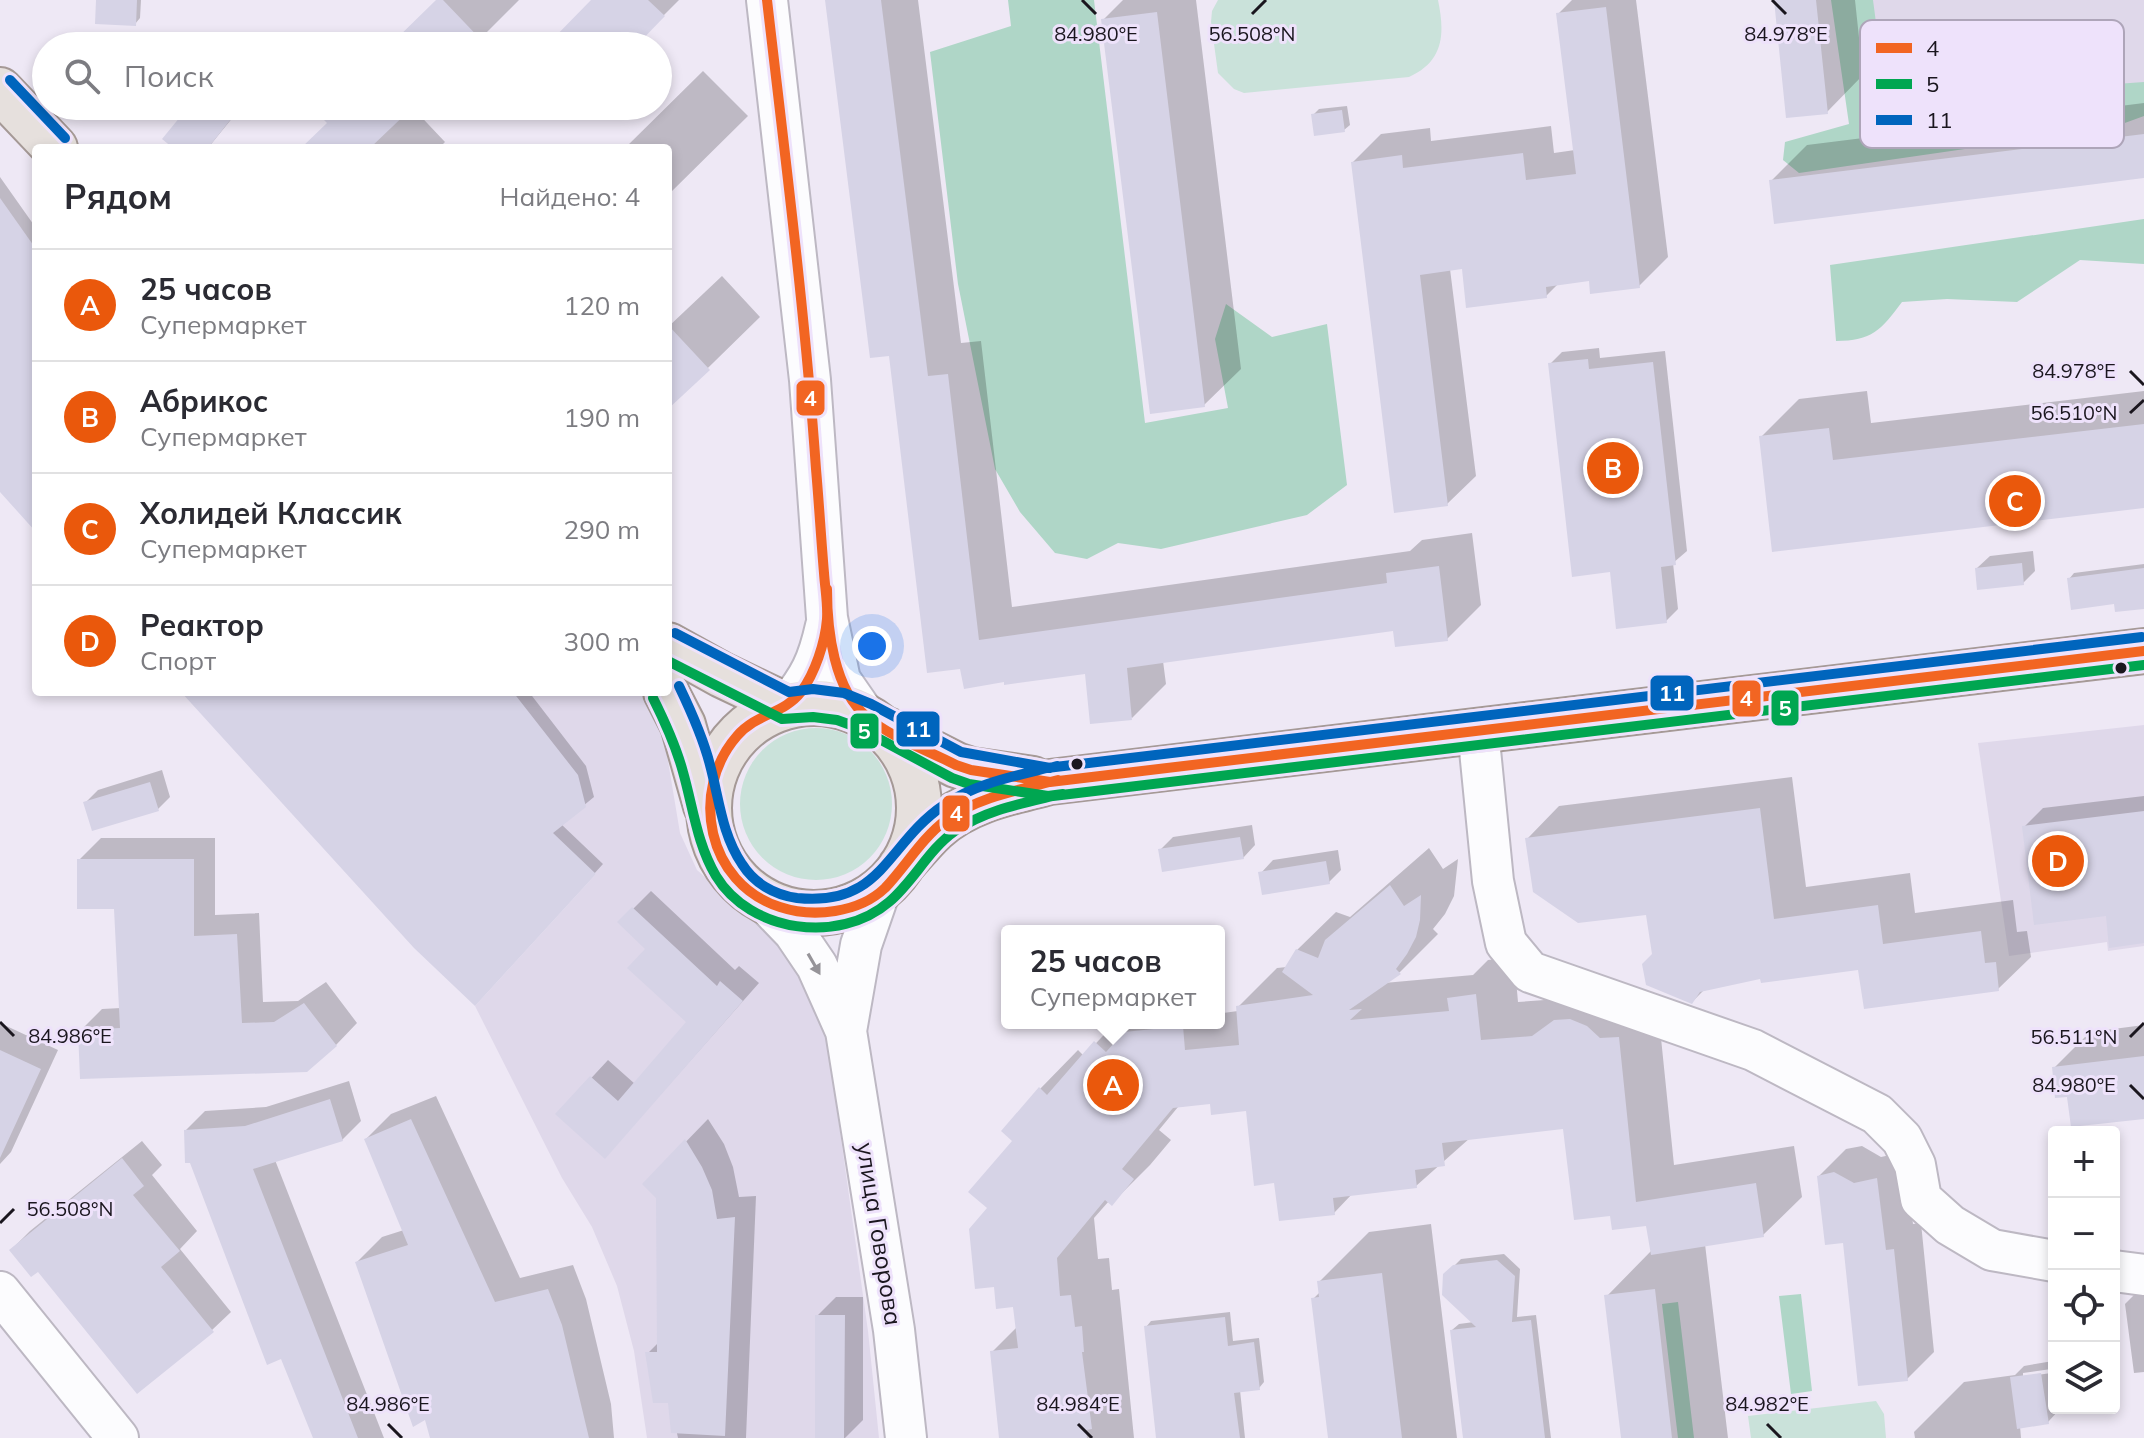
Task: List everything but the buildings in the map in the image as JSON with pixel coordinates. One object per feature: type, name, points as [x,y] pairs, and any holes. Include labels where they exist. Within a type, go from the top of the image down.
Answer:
[{"type":"main road","points":[[0,90],[51,144]]},
{"type":"main road","points":[[672,647],[787,706]]},
{"type":"main road","points":[[668,696],[687,738],[713,840],[730,872],[769,906],[824,912],[852,906],[890,880],[934,830],[964,809],[981,800],[1050,782],[2144,651]]},
{"type":"main road","points":[[708,816],[714,774],[727,748],[745,727],[765,714],[787,706],[813,703],[840,706],[933,755],[971,770],[1050,782]]},
{"type":"main road","points":[[873,722],[903,752],[914,777],[918,797],[918,822],[910,850],[890,880]]},
{"type":"street","points":[[767,0],[810,380],[827,618],[840,680],[873,722]]},
{"type":"street","points":[[787,706],[807,681],[820,653],[827,618]]},
{"type":"street","points":[[1478,730],[1493,881],[1506,943],[1530,972],[1753,1050],[1877,1114],[1902,1139],[1915,1165],[1921,1199],[1950,1225],[1992,1250],[2048,1260]]},
{"type":"street","name":"улица Говорова","points":[[846,1031],[861,945],[890,880]]},
{"type":"street","name":"улица Говорова","points":[[769,906],[794,932],[817,966],[846,1031],[894,1330],[906,1438]]},
{"type":"street","points":[[2120,1272],[2144,1275]]},
{"type":"street","points":[[0,1292],[118,1438]]},
{"type":"shaded area","points":[[1859,0],[2144,0],[2144,88],[2124,90],[2124,20],[1861,20]]},
{"type":"shaded area","points":[[414,696],[646,696],[664,737],[680,833],[697,870],[786,949],[822,1003],[868,1331],[879,1438],[647,1438],[634,1351],[617,1286],[592,1227],[562,1178],[475,1006],[596,874],[552,851]]},
{"type":"shaded area","points":[[2144,725],[2144,946],[2108,951],[2107,942],[2009,956],[1978,743]]},
{"type":"green space","points":[[1008,0],[1094,0],[1145,423],[1228,408],[1215,339],[1226,304],[1272,337],[1327,324],[1347,485],[1307,515],[1161,549],[1118,543],[1087,559],[1055,553],[1020,512],[995,469],[958,284],[930,52],[1011,26]]},
{"type":"green space","points":[[1218,0],[1438,0],[1441,35],[1429,63],[1409,77],[1244,93],[1234,89],[1218,73],[1211,22]]},
{"type":"green space","points":[[1831,0],[1873,0],[1876,20],[1860,20],[1860,148],[1972,148],[1799,173],[1783,160],[1785,142],[1849,124]]},
{"type":"green space","points":[[2144,82],[2144,116],[2124,123],[2124,83]]},
{"type":"green space","points":[[2144,219],[2144,264],[2080,260],[2017,302],[1947,299],[1902,302],[1875,332],[1859,339],[1836,341],[1830,265]]},
{"type":"green space","points":[[816,728],[845,734],[869,751],[886,775],[892,804],[886,833],[869,857],[845,874],[816,880],[787,874],[763,857],[746,833],[740,804],[746,775],[763,751],[787,734]]},
{"type":"green space","points":[[1801,1294],[1812,1391],[1791,1394],[1779,1296]]},
{"type":"green space","points":[[1678,1302],[1694,1438],[1678,1438],[1662,1304]]},
{"type":"green space","points":[[1876,1401],[1884,1414],[1886,1438],[1751,1438],[1748,1416]]},
{"type":"transit line","name":"4","points":[[767,0],[806,351],[827,613],[824,638],[811,676],[801,692],[787,705],[753,723],[737,736],[722,758],[713,783],[710,808],[713,834],[722,857],[736,878],[755,895],[780,907],[821,912],[862,903],[885,888],[929,836],[958,812],[1009,792],[1050,782],[2144,651]]},
{"type":"transit line","name":"11","points":[[10,80],[32,103]]},
{"type":"transit line","name":"11","points":[[48,120],[65,138]]},
{"type":"transit line","name":"4","points":[[827,589],[831,640],[840,675],[847,691],[867,717],[898,737],[971,770],[1050,782],[1058,780]]},
{"type":"transit line","name":"11","points":[[675,633],[789,692],[813,689],[844,693],[961,752],[1050,768],[1057,766]]},
{"type":"transit line","name":"11","points":[[679,686],[704,744],[725,829],[742,864],[752,877],[773,891],[797,898],[826,898],[848,893],[866,883],[944,805],[994,782],[1047,768],[2142,637]]},
{"type":"transit line","name":"5","points":[[672,663],[782,719],[813,717],[837,720],[859,728],[969,784],[1048,796],[1063,794]]},
{"type":"transit line","name":"5","points":[[653,698],[677,753],[700,838],[716,876],[731,895],[750,910],[796,926],[821,927],[846,924],[869,916],[889,902],[937,847],[966,824],[1002,809],[1053,796],[2144,665]]},
{"type":"place","name":"Абрикос","points":[[1613,468]]},
{"type":"place","name":"Холидей Классик","points":[[2015,501]]},
{"type":"place","name":"Реактор","points":[[2058,861]]},
{"type":"place","name":"25 часов","points":[[1113,1085]]}]
